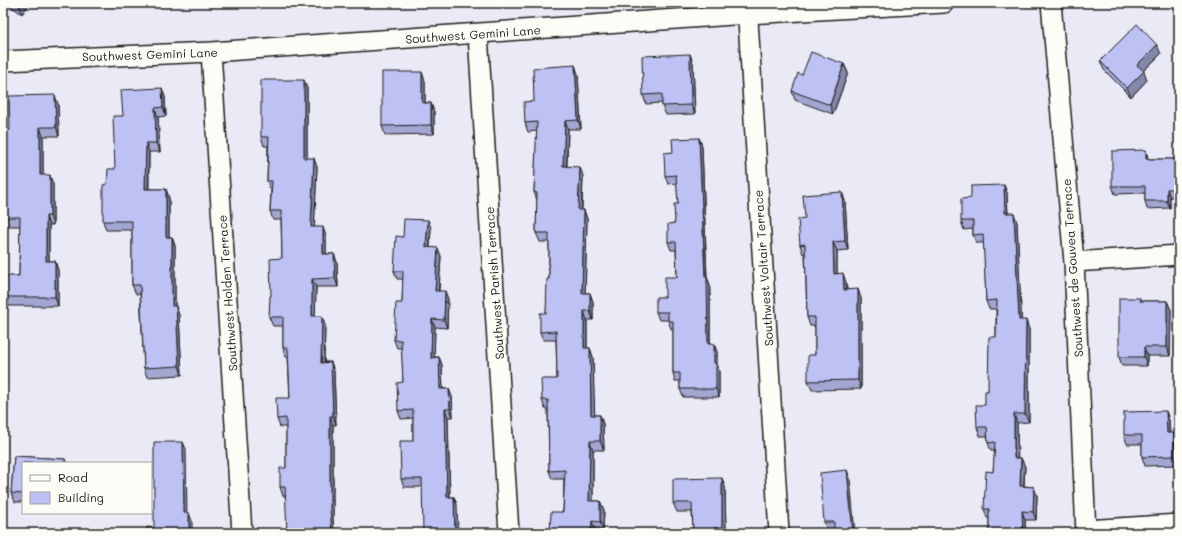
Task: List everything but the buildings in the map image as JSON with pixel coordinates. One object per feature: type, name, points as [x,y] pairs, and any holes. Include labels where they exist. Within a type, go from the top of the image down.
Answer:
[{"type":"street","name":"Southwest Gemini Lane","points":[[3,61],[211,52],[478,34],[747,9],[944,3]]},
{"type":"street","name":"Southwest de Gouvea Terrace","points":[[1051,3],[1074,262],[1086,531]]},
{"type":"street","name":"Southwest Voltair Terrace","points":[[747,9],[779,533]]},
{"type":"street","name":"Southwest Parish Terrace","points":[[478,34],[509,533]]},
{"type":"street","name":"Southwest Holden Terrace","points":[[211,52],[242,533]]},
{"type":"street","points":[[1074,262],[1179,255]]},
{"type":"street","points":[[1086,531],[1179,524]]}]
